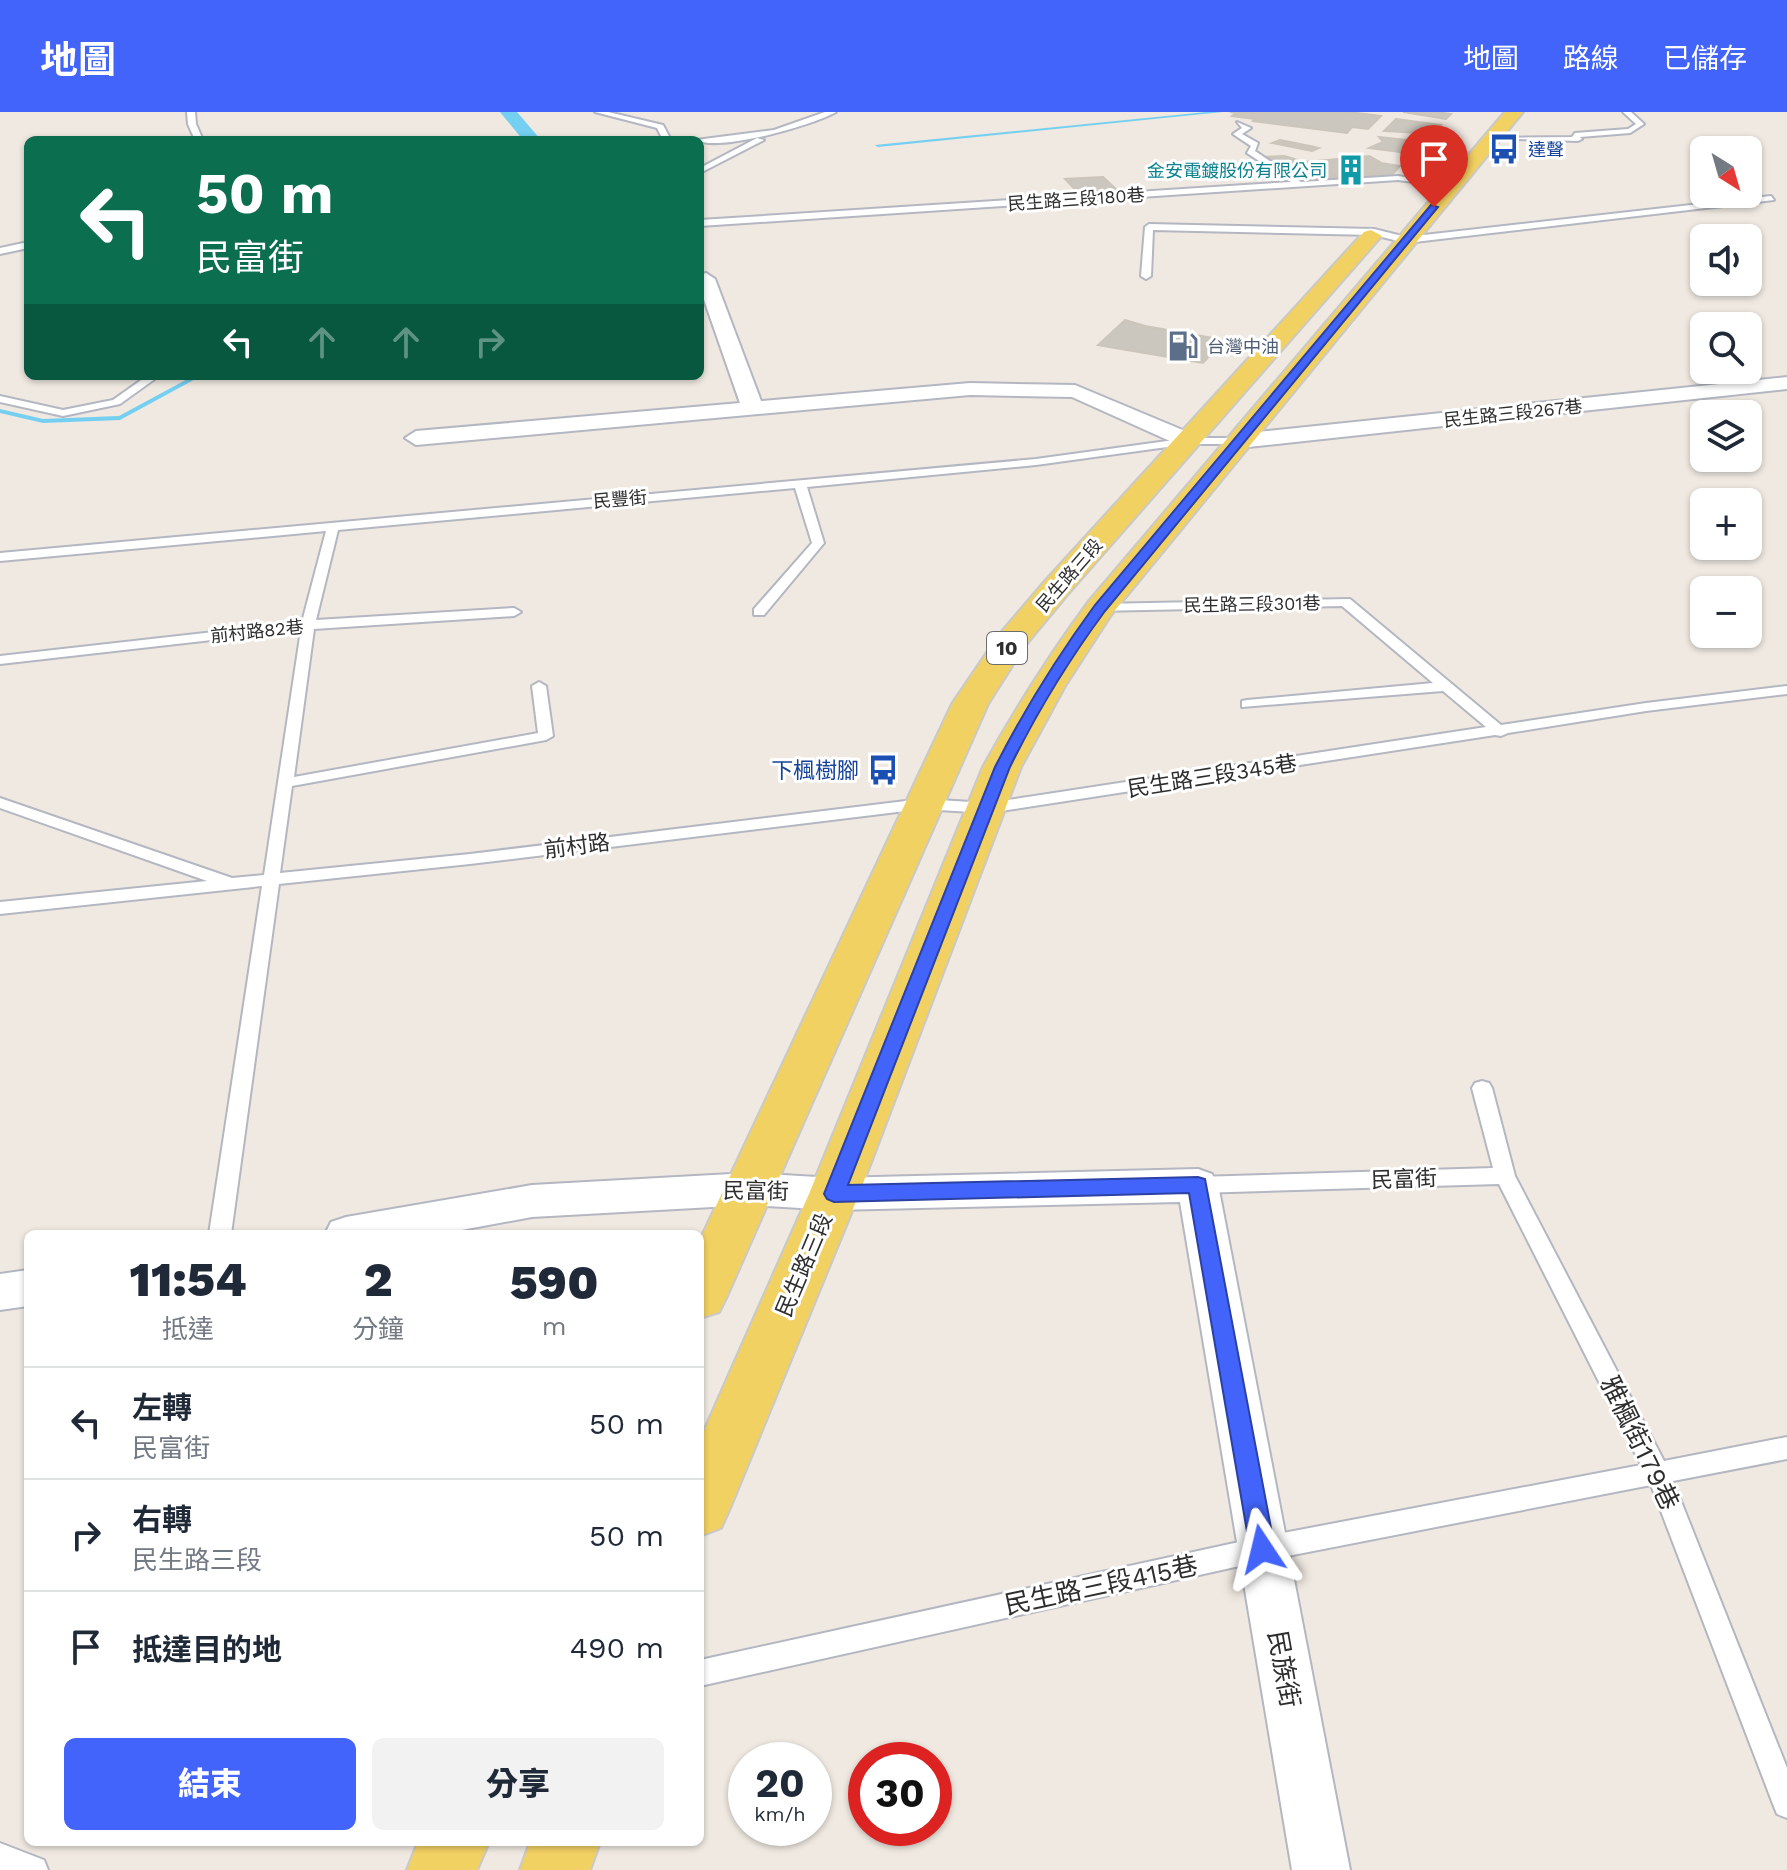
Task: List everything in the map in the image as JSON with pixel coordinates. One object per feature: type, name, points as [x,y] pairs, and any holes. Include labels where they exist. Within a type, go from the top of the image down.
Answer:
[{"type":"main road","name":"民生路三段","points":[[704,1287],[922,804],[970,704],[1011,642],[1189,441],[1390,236],[1487,125],[1514,112]]},
{"type":"main road","name":"民生路三段","points":[[704,1499],[834,1194],[1002,767],[1028,717],[1066,654],[1100,608],[1239,441],[1390,236]]},
{"type":"main road","points":[[442,1870],[452,1846]]},
{"type":"main road","points":[[555,1870],[564,1846]]},
{"type":"street","points":[[706,279],[753,408]]},
{"type":"street","name":"民生路三段267巷","points":[[1239,441],[1787,383]]},
{"type":"street","points":[[416,438],[970,389],[1075,391],[1189,441]]},
{"type":"street","name":"民富街","points":[[369,1230],[532,1201],[749,1189],[834,1194],[1198,1185]]},
{"type":"street","name":"民族街","points":[[1198,1185],[1321,1870]]},
{"type":"street","points":[[0,1292],[24,1289]]},
{"type":"lane","points":[[191,112],[197,136]]},
{"type":"lane","points":[[599,112],[660,127],[665,136]]},
{"type":"lane","points":[[704,169],[776,132],[832,112]]},
{"type":"lane","points":[[1487,125],[1578,139],[1575,135],[1630,131],[1640,124],[1627,112]]},
{"type":"lane","points":[[1240,124],[1247,128],[1237,134],[1255,145],[1250,151],[1300,185]]},
{"type":"lane","points":[[704,140],[776,132]]},
{"type":"lane","name":"民生路三段180巷","points":[[704,223],[1398,178],[1437,183]]},
{"type":"lane","points":[[1146,276],[1149,227],[1390,236],[1771,198]]},
{"type":"lane","points":[[0,251],[24,246]]},
{"type":"lane","points":[[0,399],[63,413],[116,402],[148,380]]},
{"type":"lane","name":"民豐街","points":[[0,557],[1036,462],[1189,441],[1239,441]]},
{"type":"lane","points":[[759,612],[818,543],[800,483]]},
{"type":"lane","points":[[221,1230],[308,625],[333,526]]},
{"type":"lane","name":"民生路三段301巷","points":[[1100,608],[1345,602],[1501,732]]},
{"type":"lane","name":"前村路82巷","points":[[0,660],[308,625],[514,612]]},
{"type":"lane","points":[[286,783],[546,736],[539,686]]},
{"type":"lane","points":[[1247,704],[1446,686]]},
{"type":"lane","name":"民生路三段345巷","points":[[922,804],[988,808],[1501,732],[1646,707],[1787,690]]},
{"type":"lane","name":"前村路","points":[[0,803],[232,884]]},
{"type":"lane","name":"前村路","points":[[0,908],[272,880],[922,804]]},
{"type":"lane","name":"雅楓街179巷","points":[[1482,1088],[1505,1176],[1659,1475],[1787,1804]]},
{"type":"lane","name":"民富街","points":[[1198,1185],[1505,1176]]},
{"type":"lane","name":"民生路三段415巷","points":[[704,1672],[1262,1549],[1787,1448]]},
{"type":"lane","points":[[0,1857],[34,1870]]},
{"type":"building","points":[[1230,112],[1349,112],[1381,116],[1368,129],[1352,127],[1347,133],[1253,121],[1255,119],[1232,116],[1236,113]]},
{"type":"building","points":[[1403,112],[1437,112],[1451,114],[1446,119]]},
{"type":"building","points":[[1396,119],[1441,125],[1433,134],[1384,131]]},
{"type":"building","points":[[1379,137],[1425,142],[1415,154],[1369,148],[1383,142]]},
{"type":"building","points":[[1280,140],[1319,148],[1312,151],[1272,143]]},
{"type":"building","points":[[1284,156],[1301,161],[1273,164],[1264,157]]},
{"type":"building","name":"金安電鍍股份有限公司","points":[[1369,156],[1380,162],[1366,178],[1340,179],[1317,161]]},
{"type":"building","points":[[1316,161],[1339,180],[1299,181],[1274,164]]},
{"type":"building","points":[[1381,163],[1400,166],[1391,176],[1371,175]]},
{"type":"building","points":[[1103,177],[1118,191],[1079,194],[1065,179]]},
{"type":"building","points":[[1125,320],[1224,340],[1203,363],[1098,345]]},
{"type":"waterway","points":[[508,112],[529,136]]},
{"type":"waterway","points":[[878,145],[1221,112]]},
{"type":"waterway","points":[[0,411],[43,421],[120,418],[191,380]]},
{"type":"place","name":"達聲","points":[[1504,149]]},
{"type":"place","name":"金安電鍍股份有限公司","points":[[1351,170]]},
{"type":"place","name":"台灣中油","points":[[1183,346]]},
{"type":"place","name":"下楓樹腳","points":[[883,770]]},
{"type":"route","points":[[1262,1549],[1198,1185],[834,1194],[1002,767],[1066,654],[1100,608],[1434,207]]}]
